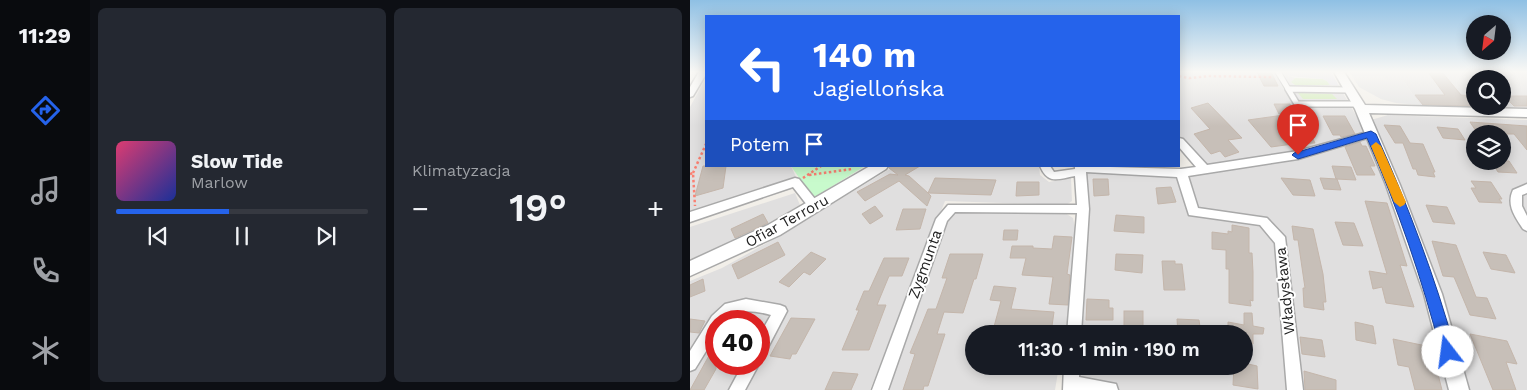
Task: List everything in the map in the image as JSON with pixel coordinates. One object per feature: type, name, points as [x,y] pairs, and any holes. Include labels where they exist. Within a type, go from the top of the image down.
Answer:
[{"type":"street","points":[[1350,90],[1357,101],[1393,185],[1433,294],[1459,390]]},
{"type":"street","points":[[1357,101],[1401,108],[1527,113]]},
{"type":"street","points":[[1046,167],[1052,176],[1080,169],[1181,173],[1298,155],[1371,134]]},
{"type":"street","points":[[1180,142],[1204,168]]},
{"type":"street","name":"Ofiar Terroru","points":[[690,269],[742,246],[815,207],[879,167]]},
{"type":"street","points":[[1075,325],[1083,209],[1080,169]]},
{"type":"street","name":"Władysława","points":[[1181,173],[1186,183],[1193,212],[1263,221],[1281,241],[1295,390]]},
{"type":"street","points":[[693,216],[788,183],[796,182],[815,207]]},
{"type":"street","points":[[1527,188],[1517,193],[1515,198],[1516,205],[1527,226]]},
{"type":"street","name":"Zygmunta","points":[[880,390],[942,218],[952,208],[1083,209]]},
{"type":"street","points":[[729,310],[753,304],[780,311],[770,330]]},
{"type":"street","points":[[690,364],[705,341]]},
{"type":"street","points":[[737,390],[745,375]]},
{"type":"street","points":[[1070,387],[1110,390]]},
{"type":"lane","points":[[1289,90],[1297,104],[1357,101]]},
{"type":"lane","points":[[1295,90],[1357,101]]},
{"type":"path","points":[[693,216],[694,185],[692,173],[705,146]]},
{"type":"path","points":[[796,182],[820,167]]},
{"type":"path","points":[[809,175],[858,168]]},
{"type":"path","points":[[690,187],[694,185]]},
{"type":"shaded area","points":[[699,90],[705,90],[705,167],[791,167],[796,177],[690,211],[690,107]]},
{"type":"shaded area","points":[[1180,90],[1341,90],[1366,133],[1299,152],[1257,160],[1205,165],[1180,136]]},
{"type":"shaded area","points":[[1365,90],[1410,90],[1420,105],[1396,103],[1381,99]]},
{"type":"shaded area","points":[[1410,90],[1466,90],[1466,107],[1420,105]]},
{"type":"shaded area","points":[[1511,90],[1527,90],[1527,110],[1511,109]]},
{"type":"shaded area","points":[[1388,115],[1527,120],[1527,390],[1070,390],[1071,375],[1253,375],[1253,325],[1074,325],[1080,168],[1181,173],[1244,164],[1370,134],[1371,120]]},
{"type":"shaded area","points":[[893,167],[1039,167],[1040,175],[1049,182],[1071,178],[1072,201],[1066,205],[945,201],[870,390],[743,390],[751,375],[770,375],[770,341],[786,312],[783,307],[750,310],[705,310],[705,332],[690,356],[690,281],[722,268]]},
{"type":"shaded area","points":[[795,193],[800,205],[731,244],[690,259],[690,227]]},
{"type":"shaded area","points":[[953,212],[1065,213],[1073,218],[1076,269],[1066,325],[965,325],[965,375],[1058,375],[1055,390],[887,390],[949,217]]},
{"type":"shaded area","points":[[705,350],[705,375],[740,375],[731,390],[690,390],[690,374]]},
{"type":"green space","points":[[1298,93],[1332,94],[1337,99],[1303,99]]},
{"type":"green space","points":[[792,167],[863,167],[813,198]]},
{"type":"building","points":[[1441,90],[1457,90],[1461,95],[1466,95],[1466,106],[1423,105],[1415,95],[1445,95]]},
{"type":"building","points":[[1511,96],[1527,96],[1527,106],[1514,106],[1511,103]]},
{"type":"building","points":[[1208,103],[1242,138],[1228,140],[1239,152],[1225,157],[1220,151],[1211,154],[1194,134],[1210,129],[1191,108]]},
{"type":"building","points":[[1274,104],[1290,104],[1295,114],[1279,114]]},
{"type":"building","points":[[1284,115],[1297,134],[1310,133],[1315,143],[1271,147],[1248,120]]},
{"type":"building","points":[[1323,116],[1345,116],[1355,134],[1341,137],[1340,135],[1333,135]]},
{"type":"building","points":[[1470,122],[1527,126],[1527,150],[1514,134],[1511,134],[1511,125],[1472,125]]},
{"type":"building","points":[[1384,125],[1400,126],[1410,143],[1423,144],[1435,172],[1433,172],[1435,177],[1418,175],[1416,169],[1413,169],[1403,143],[1395,143]]},
{"type":"building","points":[[1437,127],[1458,129],[1465,140],[1443,138]]},
{"type":"building","points":[[1360,142],[1362,146],[1366,146],[1375,166],[1370,166],[1375,175],[1357,175],[1345,147]]},
{"type":"building","points":[[1511,164],[1517,173],[1498,172],[1497,170],[1511,170]]},
{"type":"building","points":[[703,166],[726,167],[723,188],[695,196]]},
{"type":"building","points":[[1332,166],[1351,167],[1356,180],[1336,179]]},
{"type":"building","points":[[918,167],[905,175],[909,176],[931,196],[927,206],[899,181],[865,201],[857,192],[890,174],[898,175],[889,168]]},
{"type":"building","points":[[935,178],[996,180],[991,195],[928,193]]},
{"type":"building","points":[[1281,178],[1310,180],[1315,196],[1293,195]]},
{"type":"building","points":[[1320,178],[1337,179],[1341,190],[1324,189]]},
{"type":"building","points":[[1093,179],[1108,179],[1109,195],[1094,196]]},
{"type":"building","points":[[1471,181],[1491,182],[1502,199],[1499,199],[1502,203],[1479,202],[1471,188],[1476,188]]},
{"type":"building","points":[[1017,182],[1039,182],[1039,195],[1016,196]]},
{"type":"building","points":[[1171,187],[1176,202],[1158,204],[1156,188]]},
{"type":"building","points":[[1365,201],[1387,203],[1407,266],[1400,265],[1414,307],[1386,303],[1382,287],[1373,289],[1369,271],[1387,274]]},
{"type":"building","points":[[1426,205],[1447,207],[1455,224],[1433,222]]},
{"type":"building","points":[[875,206],[883,216],[870,224],[862,214]]},
{"type":"building","points":[[903,209],[926,209],[920,229],[896,230]]},
{"type":"building","points":[[763,214],[768,223],[735,238],[731,229]]},
{"type":"building","points":[[1116,215],[1144,217],[1144,233],[1114,231]]},
{"type":"building","points":[[1335,222],[1354,223],[1363,246],[1343,245]]},
{"type":"building","points":[[1232,225],[1249,228],[1249,253],[1252,253],[1253,272],[1253,301],[1250,300],[1251,306],[1229,303],[1229,269],[1226,269],[1226,250],[1212,249],[1212,232],[1228,234],[1228,231],[1232,232]]},
{"type":"building","points":[[1292,226],[1313,229],[1323,274],[1326,302],[1323,302],[1324,310],[1304,307],[1303,288],[1305,288],[1298,240],[1294,240]]},
{"type":"building","points":[[1004,230],[1018,230],[1017,240],[1003,240]]},
{"type":"building","points":[[1054,236],[1072,237],[1067,274],[1070,275],[1068,305],[1049,304],[1053,277],[1022,275],[1026,258],[1010,258],[1012,246],[1033,246],[1033,248],[1052,249]]},
{"type":"building","points":[[1432,241],[1456,245],[1476,297],[1487,298],[1496,319],[1470,315],[1454,277],[1443,276]]},
{"type":"building","points":[[778,242],[785,255],[738,279],[732,265]]},
{"type":"building","points":[[811,252],[826,259],[810,275],[804,272],[789,287],[779,282]]},
{"type":"building","points":[[1483,252],[1506,255],[1515,273],[1491,269]]},
{"type":"building","points":[[950,254],[983,254],[963,313],[944,312],[937,334],[945,334],[928,386],[924,386],[923,390],[903,390],[915,354],[910,353],[928,309],[936,309],[947,278],[942,278]]},
{"type":"building","points":[[1116,254],[1143,255],[1142,273],[1115,270]]},
{"type":"building","points":[[884,258],[909,258],[902,276],[889,276],[877,305],[886,305],[869,350],[842,350],[859,310],[856,310],[864,291],[869,291]]},
{"type":"building","points":[[1162,261],[1175,261],[1175,264],[1182,264],[1185,290],[1164,290]]},
{"type":"building","points":[[703,279],[705,291],[690,297],[690,285]]},
{"type":"building","points":[[994,286],[1016,288],[1011,309],[1054,312],[1052,325],[994,325],[1001,301],[990,300]]},
{"type":"building","points":[[1087,299],[1109,300],[1109,308],[1113,308],[1113,320],[1086,320]]},
{"type":"building","points":[[1124,311],[1143,311],[1143,325],[1124,325]]},
{"type":"building","points":[[1244,313],[1252,313],[1253,325],[1244,325]]},
{"type":"building","points":[[791,318],[815,319],[796,354],[792,354],[790,359],[770,356]]},
{"type":"building","points":[[690,319],[705,321],[699,333],[690,332]]},
{"type":"building","points":[[1177,319],[1199,320],[1200,325],[1177,325]]},
{"type":"building","points":[[1228,322],[1244,325],[1228,325]]},
{"type":"building","points":[[1355,322],[1373,326],[1376,344],[1356,340]]},
{"type":"building","points":[[1253,326],[1264,328],[1263,334],[1253,334]]},
{"type":"building","points":[[1470,334],[1507,341],[1517,364],[1506,362],[1516,390],[1493,390]]},
{"type":"building","points":[[1300,337],[1322,340],[1325,357],[1302,354]]},
{"type":"building","points":[[1393,339],[1431,347],[1442,390],[1415,390],[1409,367],[1398,365]]},
{"type":"building","points":[[705,363],[705,375],[713,375],[704,390],[690,390]]},
{"type":"building","points":[[1253,365],[1257,366],[1258,389],[1233,385],[1234,375],[1253,375]]},
{"type":"building","points":[[1304,371],[1336,380],[1336,390],[1305,390]]},
{"type":"building","points":[[833,372],[858,374],[851,390],[825,390]]},
{"type":"slow traffic","points":[[1376,146],[1400,202]]},
{"type":"route","points":[[1298,155],[1371,134],[1393,185],[1433,294],[1448,352]]}]
